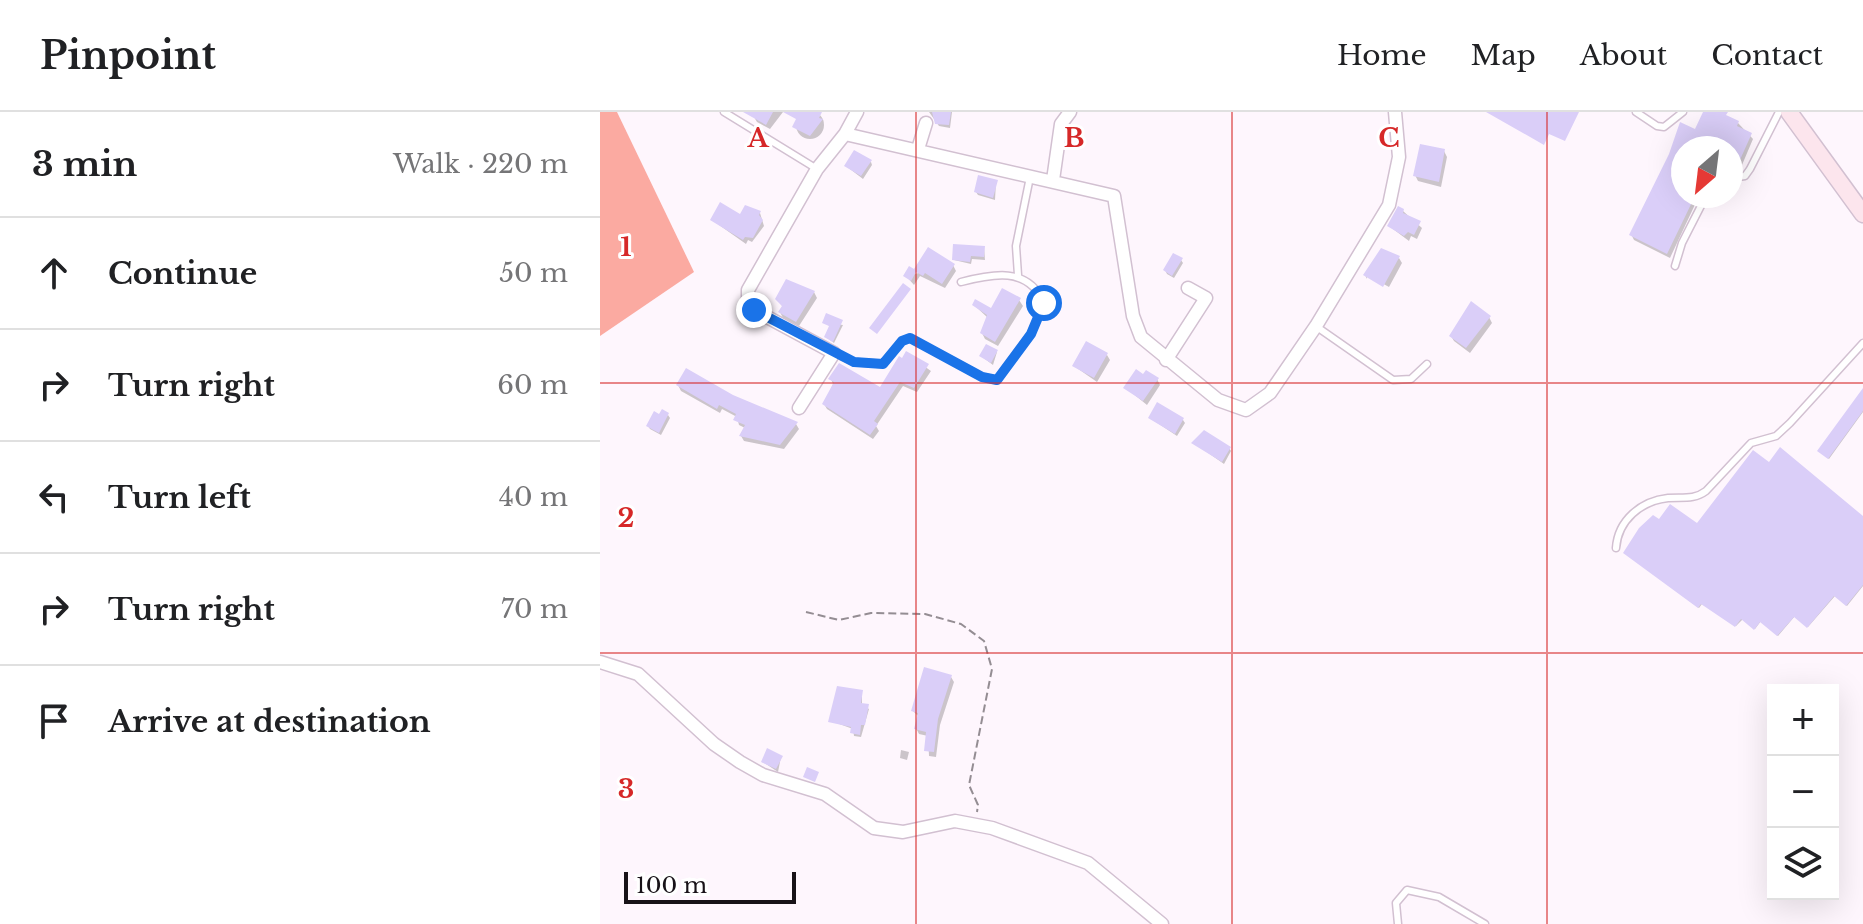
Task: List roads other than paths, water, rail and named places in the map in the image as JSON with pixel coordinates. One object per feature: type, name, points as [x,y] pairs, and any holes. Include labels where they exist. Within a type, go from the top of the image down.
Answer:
[{"type":"street","points":[[799,408],[834,353],[754,310],[748,301],[748,290],[817,169],[845,134],[857,112]]},
{"type":"street","points":[[1053,180],[1061,124],[1070,112]]},
{"type":"street","points":[[845,134],[1114,196],[1133,316],[1141,337],[1218,400],[1246,410],[1270,393],[1316,326],[1389,205],[1399,157],[1395,112]]},
{"type":"street","points":[[1789,112],[1863,214]]},
{"type":"street","points":[[918,149],[926,123]]},
{"type":"street","points":[[1166,360],[1206,298],[1188,288]]},
{"type":"street","points":[[600,662],[638,674],[714,744],[740,762],[763,775],[825,794],[874,828],[903,832],[955,821],[976,825],[1088,863],[1162,924]]},
{"type":"lane","points":[[724,112],[817,169]]},
{"type":"lane","points":[[1636,112],[1657,126],[1664,127],[1683,112]]},
{"type":"lane","points":[[1743,176],[1750,169],[1779,112]]},
{"type":"lane","points":[[1018,275],[1016,246],[1031,176]]},
{"type":"lane","points":[[1675,266],[1682,243],[1700,208]]},
{"type":"lane","points":[[834,353],[854,362],[883,364],[902,341],[910,338],[982,377],[997,380],[1031,334],[1044,303],[1041,295],[1018,275],[989,275],[961,282]]},
{"type":"lane","points":[[1316,326],[1393,380],[1411,379],[1427,364]]},
{"type":"lane","points":[[1616,548],[1617,532],[1628,516],[1664,498],[1697,498],[1751,443],[1776,436],[1790,423],[1863,343]]},
{"type":"lane","points":[[1398,924],[1396,903],[1407,890],[1439,897],[1485,924]]}]
